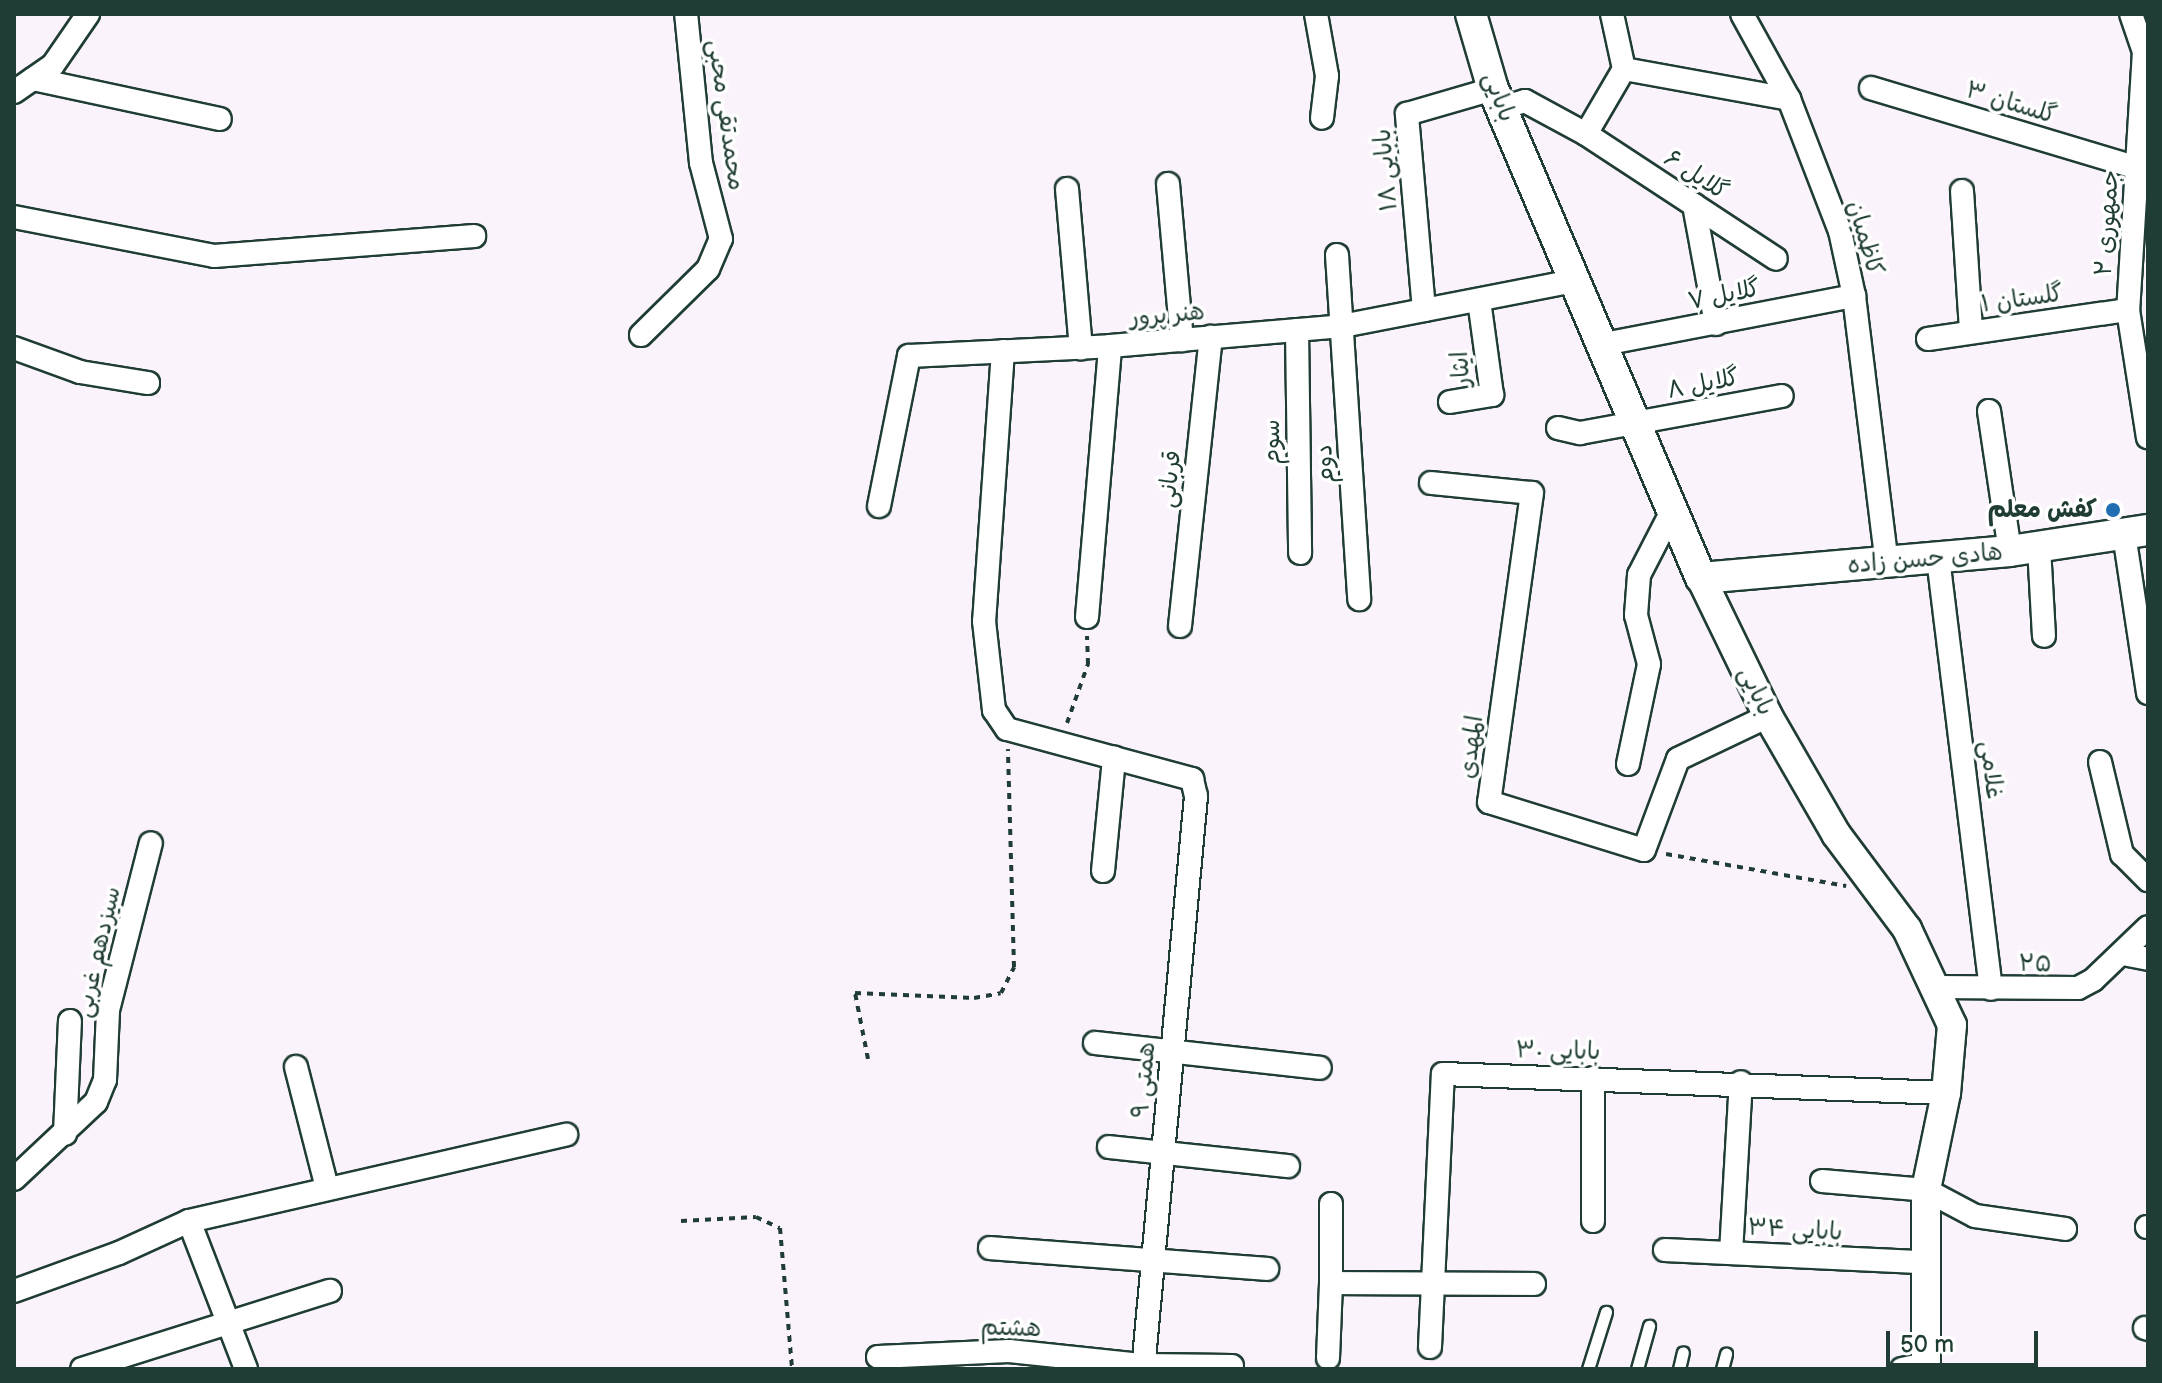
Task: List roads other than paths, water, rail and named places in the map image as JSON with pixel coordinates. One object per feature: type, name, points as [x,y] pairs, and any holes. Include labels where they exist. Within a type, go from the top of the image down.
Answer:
[{"type":"main road","name":"بابایی","points":[[1471,14],[1498,99],[1578,280],[1671,513],[1701,578]]},
{"type":"main road","name":"هادی حسن زاده","points":[[1701,578],[2025,549],[2136,532]]},
{"type":"street","points":[[14,92],[53,65],[88,14]]},
{"type":"street","name":"محمدتقی محبی","points":[[641,335],[708,269],[721,239],[701,163],[686,14]]},
{"type":"street","points":[[1316,14],[1327,76],[1322,118]]},
{"type":"street","points":[[1586,134],[1624,69],[1612,14]]},
{"type":"street","name":"کاظمیان","points":[[1742,14],[1789,99],[1840,231],[1854,296],[1887,563]]},
{"type":"street","name":"جمهوری ۲","points":[[2131,14],[2146,51],[2144,137],[2137,168],[2138,270],[2128,310],[2142,359],[2148,437]]},
{"type":"street","points":[[1624,69],[1789,99]]},
{"type":"street","points":[[33,79],[220,119]]},
{"type":"street","name":"گلستان ۳","points":[[1871,88],[2137,168]]},
{"type":"street","name":"گلایل ۶","points":[[1498,99],[1525,101],[1586,134],[1776,259]]},
{"type":"street","name":"بابایی ۱۸","points":[[1424,310],[1407,114],[1498,99]]},
{"type":"street","points":[[1168,184],[1182,340]]},
{"type":"street","points":[[1067,189],[1081,348]]},
{"type":"street","name":"گلستان ۱","points":[[1962,191],[1971,332]]},
{"type":"street","points":[[1694,205],[1716,324]]},
{"type":"street","points":[[14,217],[214,256],[474,236]]},
{"type":"street","name":"دوم","points":[[1337,255],[1359,599]]},
{"type":"street","name":"هنر پرور","points":[[879,506],[909,356],[1110,346],[1342,326],[1578,280]]},
{"type":"street","name":"گلایل ۷","points":[[1604,344],[1854,296]]},
{"type":"street","name":"ایثار","points":[[1450,402],[1492,395],[1479,300]]},
{"type":"street","name":"گلستان ۱","points":[[1928,339],[2128,310]]},
{"type":"street","name":"سوم","points":[[1297,330],[1300,553]]},
{"type":"street","name":"قربانی","points":[[1180,626],[1211,337]]},
{"type":"street","points":[[1087,617],[1110,346]]},
{"type":"street","points":[[14,348],[80,372],[148,383]]},
{"type":"street","points":[[1003,351],[984,621],[994,710],[1007,729],[1114,758],[1103,871]]},
{"type":"street","name":"گلایل ۸","points":[[1558,428],[1580,433],[1782,396]]},
{"type":"street","points":[[1989,411],[2044,636]]},
{"type":"street","name":"المهدی","points":[[1431,483],[1532,493],[1489,802],[1644,850],[1678,759],[1768,716]]},
{"type":"street","points":[[1628,764],[1649,664],[1636,615],[1639,575],[1671,513]]},
{"type":"street","points":[[2136,532],[2148,693]]},
{"type":"street","name":"غلامی","points":[[1938,558],[1991,989]]},
{"type":"street","name":"بابایی","points":[[1701,578],[1768,716],[1836,834],[1907,929],[1952,1025],[1946,1093],[1926,1190],[1918,1367]]},
{"type":"street","name":"همتی ۹","points":[[1114,758],[1192,779],[1196,796],[1143,1367]]},
{"type":"street","points":[[2100,762],[2122,854],[2148,880]]},
{"type":"street","name":"سیزدهم غربی","points":[[14,1179],[96,1102],[105,1080],[108,1010],[151,843]]},
{"type":"street","name":"۲۵","points":[[1935,987],[2078,988],[2123,954],[2148,927]]},
{"type":"street","points":[[2123,954],[2148,959]]},
{"type":"street","points":[[65,1134],[70,1021]]},
{"type":"street","points":[[1095,1043],[1320,1068]]},
{"type":"street","points":[[296,1067],[327,1188]]},
{"type":"street","name":"بابایی ۳۰","points":[[1430,1347],[1443,1074],[1741,1082],[1946,1093]]},
{"type":"street","points":[[1593,1078],[1593,1221]]},
{"type":"street","points":[[1731,1253],[1741,1082]]},
{"type":"street","points":[[14,1291],[189,1221],[566,1135]]},
{"type":"street","points":[[1109,1147],[1288,1166]]},
{"type":"street","points":[[1822,1181],[1926,1190],[1975,1216],[2065,1229]]},
{"type":"street","points":[[1328,1358],[1331,1204]]},
{"type":"street","points":[[189,1221],[246,1369]]},
{"type":"street","points":[[990,1248],[1153,1264],[1267,1269]]},
{"type":"street","name":"بابایی ۳۴","points":[[1665,1250],[1923,1262]]},
{"type":"street","points":[[1331,1283],[1431,1281],[1534,1284]]},
{"type":"street","points":[[82,1369],[330,1291]]},
{"type":"street","name":"هشتم","points":[[878,1357],[1009,1351],[1143,1367],[1232,1366]]},
{"type":"lane","points":[[1588,1369],[1606,1312]]},
{"type":"lane","points":[[1637,1369],[1649,1326]]},
{"type":"lane","points":[[1679,1369],[1683,1352]]},
{"type":"lane","points":[[1722,1369],[1726,1354]]},
{"type":"place","name":"کفش معلم","points":[[2113,510]]}]
